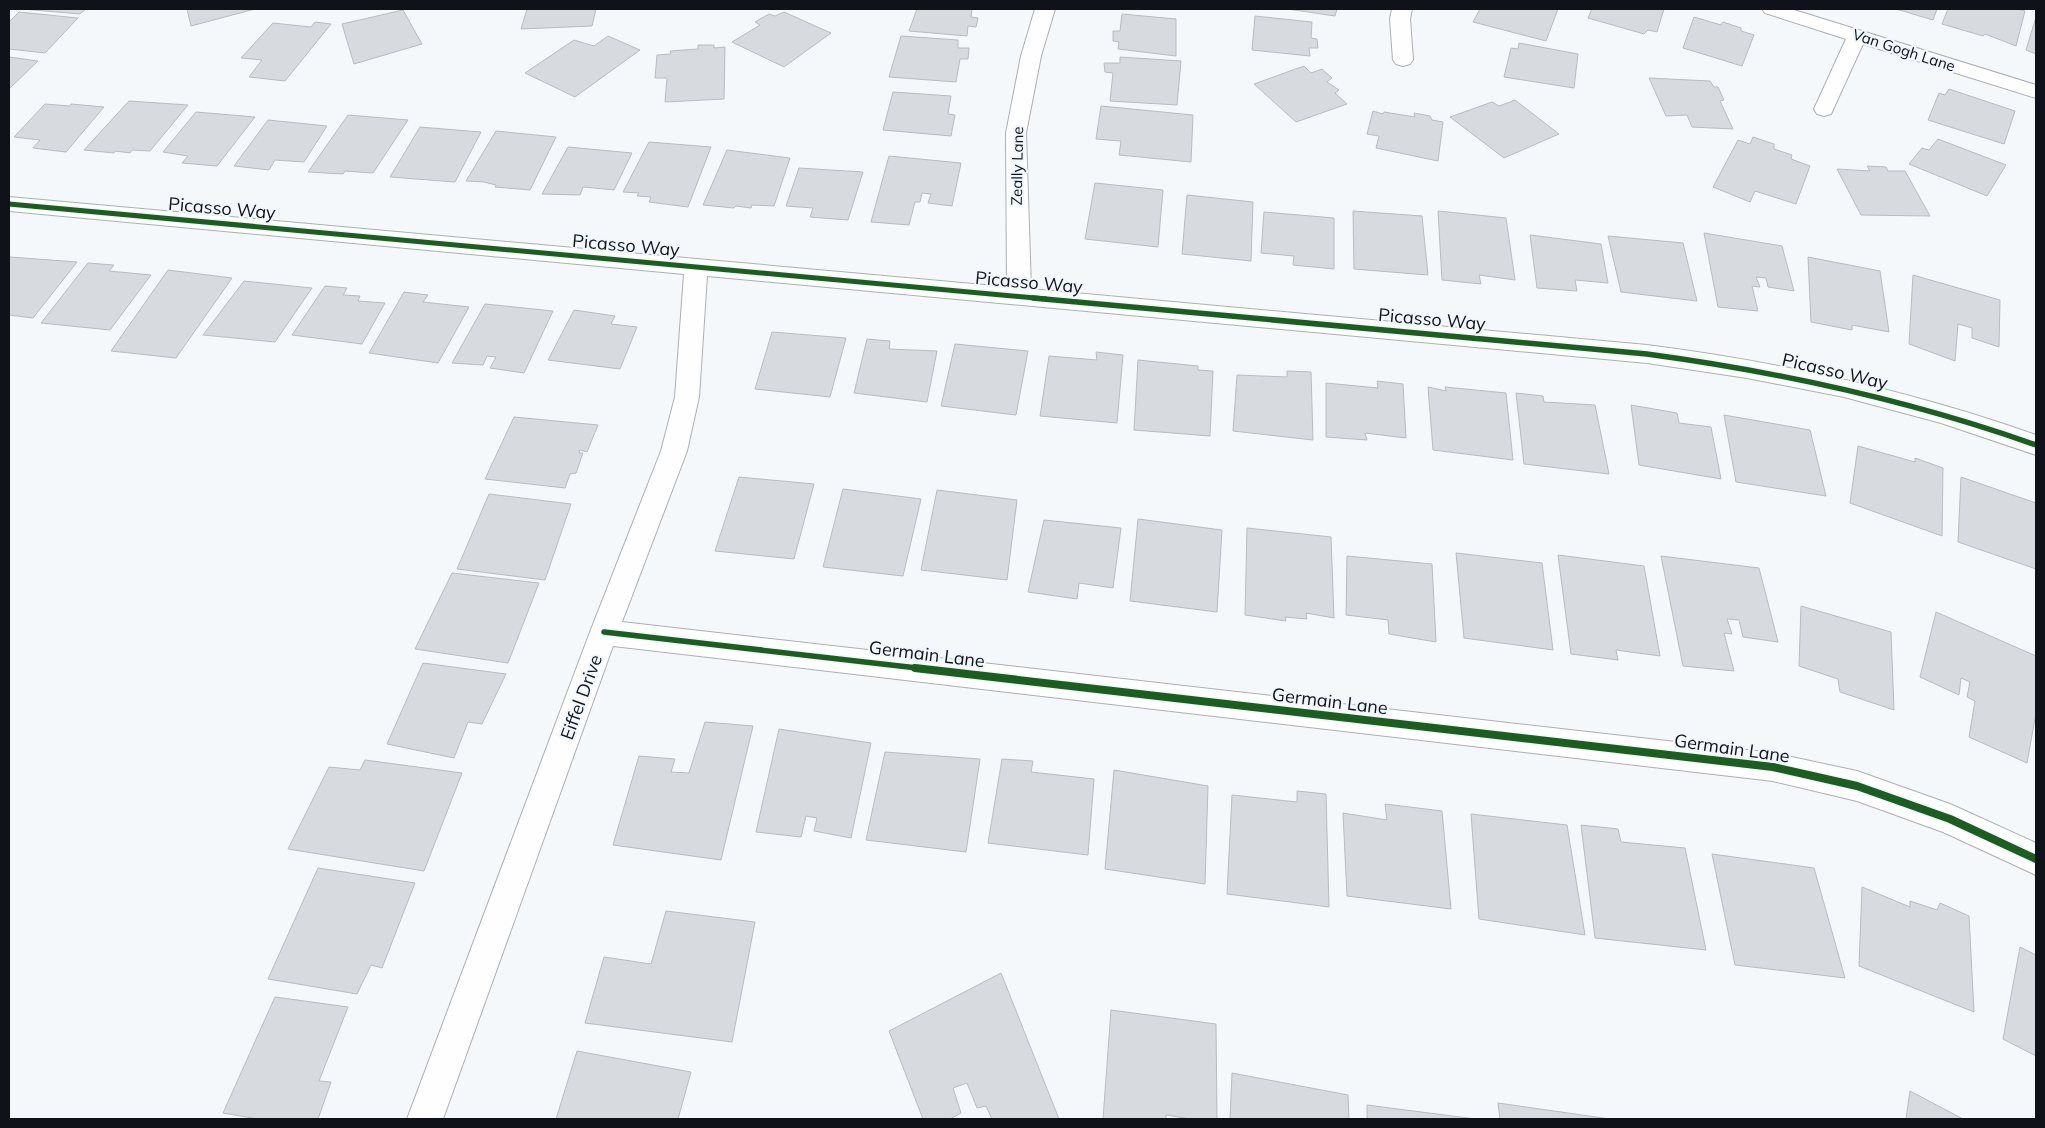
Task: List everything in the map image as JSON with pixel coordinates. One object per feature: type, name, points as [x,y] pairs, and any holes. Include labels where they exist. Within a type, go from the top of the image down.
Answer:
[{"type":"street","name":"Zeally Lane","points":[[1019,296],[1016,133],[1031,56],[1045,9]]},
{"type":"street","points":[[1402,9],[1400,18],[1403,60]]},
{"type":"street","name":"Van Gogh Lane","points":[[1772,9],[2036,92]]},
{"type":"street","points":[[1824,109],[1857,35]]},
{"type":"street","name":"Picasso Way","points":[[9,204],[1647,354],[1722,363],[1823,382],[1920,407],[2036,446]]},
{"type":"street","name":"Eiffel Drive","points":[[425,1119],[604,632],[674,451],[687,397],[696,267]]},
{"type":"street","name":"Germain Lane","points":[[604,632],[1773,767],[1857,786],[1950,819],[2036,859]]},
{"type":"building","points":[[22,9],[86,9],[80,14]]},
{"type":"building","points":[[187,9],[255,9],[191,26]]},
{"type":"building","points":[[527,9],[596,9],[592,26],[521,29]]},
{"type":"building","points":[[917,9],[972,9],[971,17],[978,18],[976,27],[968,26],[967,36],[909,31]]},
{"type":"building","points":[[1288,9],[1337,9],[1335,16]]},
{"type":"building","points":[[1480,9],[1558,9],[1546,41],[1473,22]]},
{"type":"building","points":[[1592,9],[1664,9],[1657,32],[1648,30],[1644,34],[1588,18]]},
{"type":"building","points":[[1896,9],[1937,9],[1933,20]]},
{"type":"building","points":[[1948,9],[2017,9],[2025,11],[2016,46],[1985,34],[1983,36],[1942,24]]},
{"type":"building","points":[[403,10],[422,44],[354,64],[342,24]]},
{"type":"building","points":[[19,12],[78,18],[45,53],[9,49],[9,22]]},
{"type":"building","points":[[784,12],[831,33],[784,67],[732,42],[760,25],[755,22],[769,14],[775,16]]},
{"type":"building","points":[[1122,14],[1176,19],[1176,56],[1118,49],[1119,42],[1113,41],[1113,31],[1120,31]]},
{"type":"building","points":[[1255,16],[1312,22],[1311,38],[1317,39],[1318,48],[1309,48],[1310,56],[1252,50]]},
{"type":"building","points":[[1694,17],[1721,25],[1723,22],[1754,35],[1742,66],[1683,48]]},
{"type":"building","points":[[2036,17],[2036,54],[2026,50]]},
{"type":"building","points":[[315,22],[331,24],[285,81],[249,77],[262,60],[241,58],[273,23],[311,27]]},
{"type":"building","points":[[608,36],[640,50],[575,97],[525,73],[574,40],[594,46]]},
{"type":"building","points":[[901,36],[958,40],[958,48],[969,48],[968,59],[960,59],[956,82],[889,77]]},
{"type":"building","points":[[1519,43],[1578,54],[1574,88],[1504,77],[1511,48],[1518,49]]},
{"type":"building","points":[[698,45],[714,45],[714,48],[725,47],[724,99],[665,102],[667,78],[655,78],[657,55],[671,54],[670,51],[698,49]]},
{"type":"building","points":[[9,57],[38,61],[9,89]]},
{"type":"building","points":[[1120,57],[1181,61],[1177,105],[1110,101],[1113,73],[1105,72],[1104,63],[1120,63]]},
{"type":"building","points":[[1304,66],[1311,73],[1322,69],[1332,78],[1327,82],[1339,90],[1335,93],[1347,104],[1296,122],[1254,84]]},
{"type":"building","points":[[1649,78],[1710,81],[1714,87],[1718,87],[1724,100],[1720,101],[1733,129],[1692,127],[1687,115],[1666,116]]},
{"type":"building","points":[[1949,89],[2015,111],[2004,144],[1928,120],[1939,93],[1945,95]]},
{"type":"building","points":[[893,92],[951,96],[948,114],[955,115],[951,136],[883,130]]},
{"type":"building","points":[[1515,100],[1559,134],[1504,158],[1450,117],[1492,102],[1499,106]]},
{"type":"building","points":[[129,101],[188,105],[150,151],[132,150],[130,153],[115,151],[114,153],[84,150]]},
{"type":"building","points":[[45,104],[104,107],[66,152],[33,148],[40,140],[14,137]]},
{"type":"building","points":[[1101,106],[1193,115],[1191,162],[1119,155],[1121,141],[1096,139]]},
{"type":"building","points":[[1373,111],[1383,114],[1384,112],[1415,117],[1414,113],[1430,116],[1432,120],[1443,122],[1438,161],[1376,148],[1379,136],[1367,134]]},
{"type":"building","points":[[196,112],[255,117],[217,166],[182,163],[188,156],[163,152]]},
{"type":"building","points":[[348,115],[408,120],[373,173],[345,171],[343,174],[308,172]]},
{"type":"building","points":[[268,120],[327,126],[304,162],[275,160],[269,170],[234,166]]},
{"type":"building","points":[[420,127],[481,132],[455,182],[390,177]]},
{"type":"building","points":[[496,131],[556,137],[530,190],[495,187],[496,185],[484,182],[466,181]]},
{"type":"building","points":[[1753,137],[1774,144],[1774,149],[1792,155],[1791,159],[1810,166],[1796,204],[1755,191],[1750,202],[1713,187],[1738,140],[1750,144]]},
{"type":"building","points":[[1938,139],[2006,165],[1987,196],[1909,164],[1922,148],[1929,150]]},
{"type":"building","points":[[649,142],[711,147],[688,207],[649,202],[651,197],[637,196],[639,193],[623,192]]},
{"type":"building","points":[[568,147],[632,153],[614,190],[583,187],[580,195],[542,194]]},
{"type":"building","points":[[727,150],[790,158],[774,206],[752,205],[751,208],[736,206],[734,208],[703,205]]},
{"type":"building","points":[[889,156],[961,163],[952,206],[928,203],[931,194],[922,193],[920,202],[915,202],[909,225],[871,222]]},
{"type":"building","points":[[1867,166],[1886,167],[1888,171],[1905,171],[1930,216],[1861,215],[1837,169],[1870,171]]},
{"type":"building","points":[[799,168],[863,172],[848,220],[810,217],[813,208],[786,206]]},
{"type":"building","points":[[1095,183],[1163,190],[1158,247],[1085,239]]},
{"type":"building","points":[[1187,195],[1253,202],[1251,261],[1182,254]]},
{"type":"building","points":[[1353,211],[1422,216],[1428,275],[1354,269]]},
{"type":"building","points":[[1438,211],[1506,218],[1515,280],[1479,275],[1481,284],[1442,280]]},
{"type":"building","points":[[1264,212],[1334,218],[1334,269],[1293,265],[1294,256],[1261,253]]},
{"type":"building","points":[[1704,233],[1782,246],[1794,291],[1768,287],[1766,278],[1756,277],[1760,287],[1752,286],[1758,311],[1718,307]]},
{"type":"building","points":[[1530,235],[1601,244],[1608,283],[1575,280],[1577,291],[1537,288]]},
{"type":"building","points":[[1608,236],[1683,243],[1697,301],[1621,292]]},
{"type":"building","points":[[10,257],[77,262],[33,318],[9,315]]},
{"type":"building","points":[[1808,257],[1880,271],[1889,332],[1852,325],[1852,330],[1811,322]]},
{"type":"building","points":[[88,263],[114,265],[109,271],[151,275],[110,330],[41,323]]},
{"type":"building","points":[[168,270],[232,278],[176,358],[111,351]]},
{"type":"building","points":[[1913,275],[2000,300],[1999,347],[1972,338],[1972,328],[1958,324],[1955,361],[1909,344]]},
{"type":"building","points":[[244,281],[312,288],[275,342],[203,335]]},
{"type":"building","points":[[325,286],[347,288],[343,295],[360,296],[358,301],[385,303],[362,344],[292,335]]},
{"type":"building","points":[[404,292],[428,295],[423,302],[469,307],[438,363],[369,353]]},
{"type":"building","points":[[485,304],[553,311],[524,373],[490,368],[496,357],[487,356],[483,365],[452,363]]},
{"type":"building","points":[[574,310],[615,316],[611,324],[637,327],[620,369],[548,360]]},
{"type":"building","points":[[772,332],[846,338],[830,397],[755,389]]},
{"type":"building","points":[[867,339],[890,341],[889,349],[937,351],[927,402],[854,393]]},
{"type":"building","points":[[955,344],[1028,351],[1016,415],[941,406]]},
{"type":"building","points":[[1096,352],[1123,355],[1117,423],[1040,416],[1049,356],[1097,360]]},
{"type":"building","points":[[1138,360],[1198,366],[1198,370],[1213,371],[1210,436],[1134,430]]},
{"type":"building","points":[[1287,371],[1311,372],[1313,440],[1233,431],[1237,375],[1287,377]]},
{"type":"building","points":[[1377,381],[1403,384],[1406,438],[1365,433],[1367,440],[1326,437],[1326,383],[1378,388]]},
{"type":"building","points":[[1428,387],[1446,391],[1445,387],[1506,393],[1513,460],[1433,450]]},
{"type":"building","points":[[1516,393],[1543,396],[1544,402],[1595,405],[1609,474],[1524,464]]},
{"type":"building","points":[[1631,405],[1677,413],[1679,423],[1711,427],[1721,479],[1639,465]]},
{"type":"building","points":[[1724,415],[1810,430],[1826,496],[1736,482]]},
{"type":"building","points":[[514,417],[598,425],[587,452],[580,450],[579,453],[583,453],[576,473],[570,474],[565,488],[485,479]]},
{"type":"building","points":[[1858,446],[1915,462],[1915,458],[1943,468],[1942,536],[1850,503]]},
{"type":"building","points":[[739,477],[814,484],[794,559],[715,551]]},
{"type":"building","points":[[1961,477],[2036,503],[2036,569],[1958,542]]},
{"type":"building","points":[[843,489],[921,499],[903,576],[823,567]]},
{"type":"building","points":[[937,490],[1017,500],[1007,580],[921,570]]},
{"type":"building","points":[[489,494],[571,504],[545,580],[457,569]]},
{"type":"building","points":[[1138,519],[1222,530],[1217,612],[1130,601]]},
{"type":"building","points":[[1044,520],[1121,528],[1113,588],[1079,583],[1077,599],[1028,592]]},
{"type":"building","points":[[1247,528],[1331,537],[1334,618],[1306,613],[1307,619],[1285,617],[1286,621],[1245,615]]},
{"type":"building","points":[[1456,553],[1542,563],[1553,650],[1464,638]]},
{"type":"building","points":[[1558,555],[1644,566],[1660,656],[1616,650],[1618,660],[1571,654]]},
{"type":"building","points":[[1347,556],[1432,564],[1436,642],[1389,634],[1388,620],[1346,615]]},
{"type":"building","points":[[1661,556],[1759,568],[1778,642],[1743,637],[1739,620],[1727,619],[1732,634],[1724,633],[1734,671],[1683,666]]},
{"type":"building","points":[[452,573],[539,583],[508,663],[415,649]]},
{"type":"building","points":[[1801,606],[1891,632],[1894,710],[1840,692],[1838,679],[1799,666]]},
{"type":"building","points":[[1936,612],[2036,656],[2036,713],[2027,763],[1969,737],[1975,701],[1967,697],[1970,682],[1961,678],[1959,695],[1920,677]]},
{"type":"building","points":[[423,663],[506,674],[482,724],[468,722],[454,758],[387,744]]},
{"type":"building","points":[[705,722],[753,726],[721,860],[613,845],[639,756],[675,759],[671,772],[689,773]]},
{"type":"building","points":[[779,729],[871,743],[851,838],[814,831],[817,818],[806,816],[801,837],[756,832]]},
{"type":"building","points":[[885,752],[980,759],[966,852],[866,840]]},
{"type":"building","points":[[1002,759],[1033,761],[1031,772],[1094,779],[1088,855],[988,843]]},
{"type":"building","points":[[365,760],[462,773],[424,871],[288,849],[329,767],[360,770]]},
{"type":"building","points":[[1114,770],[1208,786],[1205,884],[1105,869]]},
{"type":"building","points":[[1297,791],[1326,794],[1329,907],[1227,894],[1232,795],[1297,802]]},
{"type":"building","points":[[1385,804],[1442,811],[1451,909],[1347,896],[1343,813],[1387,820]]},
{"type":"building","points":[[1471,814],[1567,825],[1585,935],[1479,919]]},
{"type":"building","points":[[1581,825],[1618,829],[1621,842],[1685,848],[1706,950],[1595,938]]},
{"type":"building","points":[[1712,854],[1814,868],[1845,978],[1735,965]]},
{"type":"building","points":[[318,868],[415,883],[382,968],[371,965],[357,994],[268,979]]},
{"type":"building","points":[[1862,887],[1910,907],[1910,901],[1937,910],[1940,903],[1969,916],[1974,1012],[1859,966]]},
{"type":"building","points":[[666,911],[755,922],[732,1042],[585,1023],[604,957],[651,964]]},
{"type":"building","points":[[2020,947],[2036,955],[2036,1056],[2003,1039]]},
{"type":"building","points":[[1001,973],[1059,1119],[992,1119],[986,1106],[977,1108],[967,1083],[953,1088],[961,1113],[950,1119],[923,1119],[889,1031]]},
{"type":"building","points":[[275,997],[348,1007],[319,1081],[331,1082],[318,1119],[258,1119],[223,1113]]},
{"type":"building","points":[[1111,1010],[1216,1024],[1217,1119],[1191,1119],[1166,1115],[1166,1119],[1103,1119]]},
{"type":"building","points":[[577,1051],[691,1072],[678,1119],[556,1119]]},
{"type":"building","points":[[1232,1073],[1348,1095],[1349,1119],[1230,1119]]},
{"type":"building","points":[[1910,1091],[1963,1119],[1906,1119]]},
{"type":"building","points":[[1498,1103],[1610,1119],[1500,1119]]},
{"type":"building","points":[[1367,1105],[1476,1119],[1367,1119]]},
{"type":"cycle path","points":[[9,204],[1647,354],[1747,368],[1844,388],[1941,413],[2036,445]]},
{"type":"cycle path","points":[[604,632],[1773,767],[1857,786],[1950,819],[2036,859]]}]
